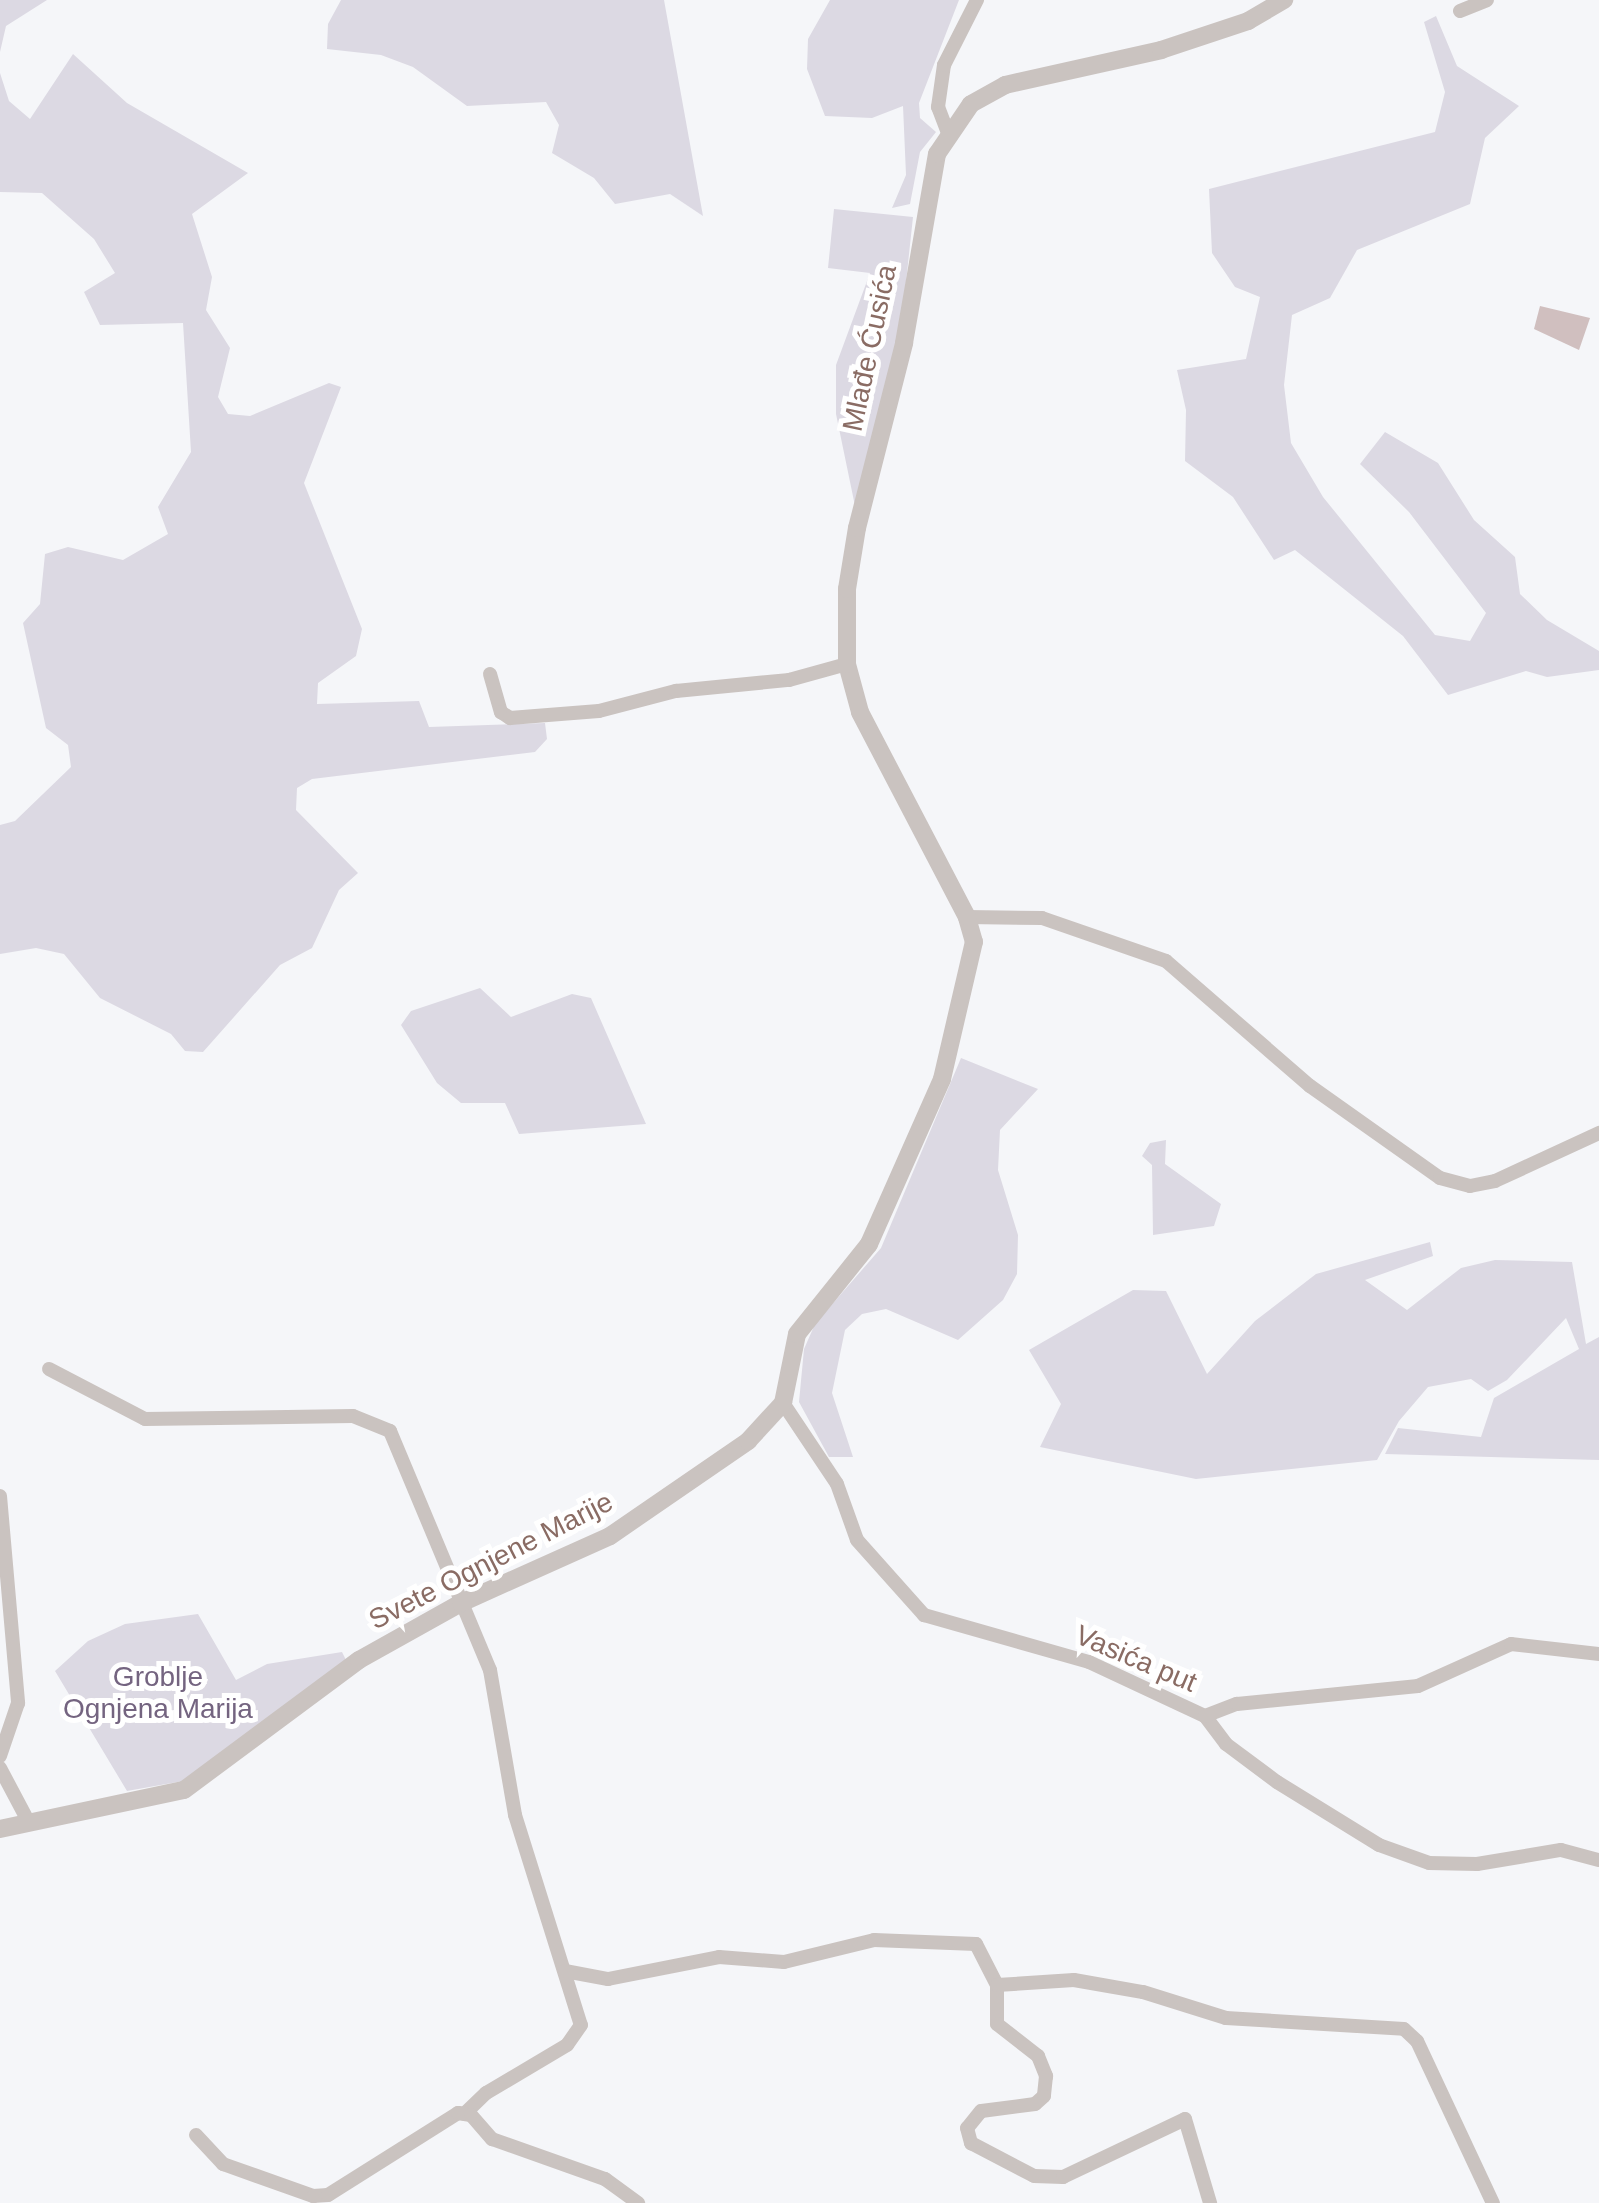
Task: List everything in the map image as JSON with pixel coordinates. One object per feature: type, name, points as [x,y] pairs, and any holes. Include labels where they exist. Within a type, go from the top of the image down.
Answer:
[{"type":"street","points":[[948,133],[938,108],[944,64],[977,0]]},
{"type":"street","name":"Mlađe Ćusića","points":[[967,918],[860,712],[847,664],[847,589],[860,514],[904,343],[930,183],[948,133],[971,104],[1005,85],[1160,50],[1248,21],[1284,0]]},
{"type":"street","points":[[1460,11],[1487,0]]},
{"type":"street","points":[[490,674],[501,712],[510,718],[599,711],[676,691],[790,680],[847,664]]},
{"type":"street","points":[[783,1403],[797,1334],[869,1244],[942,1079],[974,942],[967,918],[980,912],[1042,918],[1166,961],[1310,1086],[1440,1178],[1470,1186],[1495,1181],[1599,1133]]},
{"type":"street","points":[[48,1369],[145,1419],[352,1416],[382,1423],[434,1524],[490,1670],[515,1815],[580,2011],[574,2037],[464,2114],[328,2195],[312,2196],[223,2164],[196,2135]]},
{"type":"street","name":"Svete Ognjene Marije","points":[[0,1829],[28,1818],[184,1790],[359,1660],[462,1603],[610,1536],[748,1441],[783,1403]]},
{"type":"street","name":"Vasića put","points":[[783,1403],[837,1484],[857,1540],[924,1615],[1089,1662],[1206,1716],[1226,1744],[1277,1782],[1379,1845],[1430,1863],[1477,1864],[1562,1850],[1599,1860]]},
{"type":"street","points":[[0,1496],[18,1703],[0,1756]]},
{"type":"street","points":[[1206,1716],[1237,1704],[1418,1686],[1512,1644],[1599,1654]]},
{"type":"street","points":[[0,1768],[28,1818]]},
{"type":"street","points":[[565,1971],[608,1979],[719,1956],[774,1964],[874,1940],[929,1938],[976,1944],[997,1986],[997,2024],[1038,2056],[1046,2090],[1035,2104],[981,2111],[967,2128],[971,2143],[1034,2176],[1064,2177],[1185,2120],[1210,2203]]},
{"type":"street","points":[[997,1986],[1074,1980],[1144,1992],[1226,2018],[1404,2029],[1417,2041],[1493,2203]]},
{"type":"street","points":[[464,2114],[492,2139],[605,2179],[638,2203]]},
{"type":"green space","points":[[0,0],[47,0],[6,26],[0,52]]},
{"type":"green space","points":[[341,0],[664,0],[703,216],[670,194],[615,204],[594,178],[552,153],[559,125],[546,102],[467,106],[413,67],[381,55],[327,49],[328,24]]},
{"type":"green space","points":[[830,0],[959,0],[919,103],[920,118],[936,132],[920,152],[910,204],[892,208],[906,175],[903,106],[872,118],[825,116],[807,69],[808,39]]},
{"type":"green space","points":[[1436,16],[1457,66],[1519,106],[1485,138],[1470,204],[1357,250],[1330,298],[1292,315],[1284,385],[1291,443],[1323,497],[1435,635],[1470,641],[1486,613],[1409,512],[1360,464],[1385,432],[1438,463],[1474,520],[1515,557],[1520,594],[1547,620],[1599,651],[1599,670],[1547,677],[1526,671],[1448,695],[1403,636],[1295,550],[1274,560],[1233,497],[1185,461],[1186,410],[1177,370],[1246,359],[1260,297],[1235,287],[1212,253],[1209,189],[1435,132],[1445,92],[1424,22]]},
{"type":"green space","points":[[73,54],[127,103],[248,173],[192,214],[212,277],[206,310],[230,348],[218,397],[228,414],[250,416],[329,383],[341,387],[304,483],[362,629],[356,656],[318,683],[317,704],[419,701],[429,727],[545,723],[547,739],[535,752],[312,779],[297,788],[296,810],[358,873],[339,890],[312,948],[280,965],[203,1052],[185,1051],[171,1034],[100,998],[64,954],[36,948],[0,954],[0,825],[15,821],[71,767],[68,745],[46,728],[23,623],[40,604],[45,554],[68,547],[123,560],[168,534],[158,507],[191,452],[183,323],[100,325],[84,292],[115,273],[94,239],[42,193],[0,192],[0,73],[9,101],[30,119]]},
{"type":"green space","points":[[834,209],[913,217],[900,338],[855,506],[836,414],[836,365],[870,273],[828,268]]},
{"type":"green space","points":[[480,988],[511,1017],[572,994],[591,998],[646,1124],[519,1134],[505,1103],[461,1103],[437,1083],[401,1025],[411,1011]]},
{"type":"green space","points":[[961,1058],[1038,1089],[1000,1130],[998,1170],[1018,1235],[1017,1274],[1003,1300],[958,1340],[886,1309],[862,1314],[845,1330],[832,1393],[853,1457],[829,1457],[799,1402],[804,1349],[815,1324],[881,1248]]},
{"type":"green space","points":[[1166,1140],[1165,1164],[1221,1204],[1214,1226],[1153,1235],[1152,1165],[1142,1156],[1150,1143]]},
{"type":"green space","points":[[1430,1242],[1433,1256],[1365,1280],[1407,1310],[1461,1268],[1495,1260],[1572,1262],[1586,1344],[1599,1337],[1599,1460],[1385,1454],[1398,1428],[1481,1437],[1494,1398],[1579,1349],[1566,1318],[1507,1380],[1488,1391],[1471,1379],[1428,1387],[1399,1421],[1377,1460],[1196,1479],[1040,1447],[1061,1404],[1029,1350],[1133,1290],[1166,1291],[1207,1374],[1255,1321],[1316,1274]]},
{"type":"green space","name":"Groblje Ognjena Marija","points":[[198,1614],[236,1680],[267,1664],[342,1652],[346,1660],[183,1781],[127,1791],[55,1671],[88,1641],[125,1624]]},
{"type":"shaded area","points":[[1540,306],[1590,318],[1579,350],[1534,329]]}]
